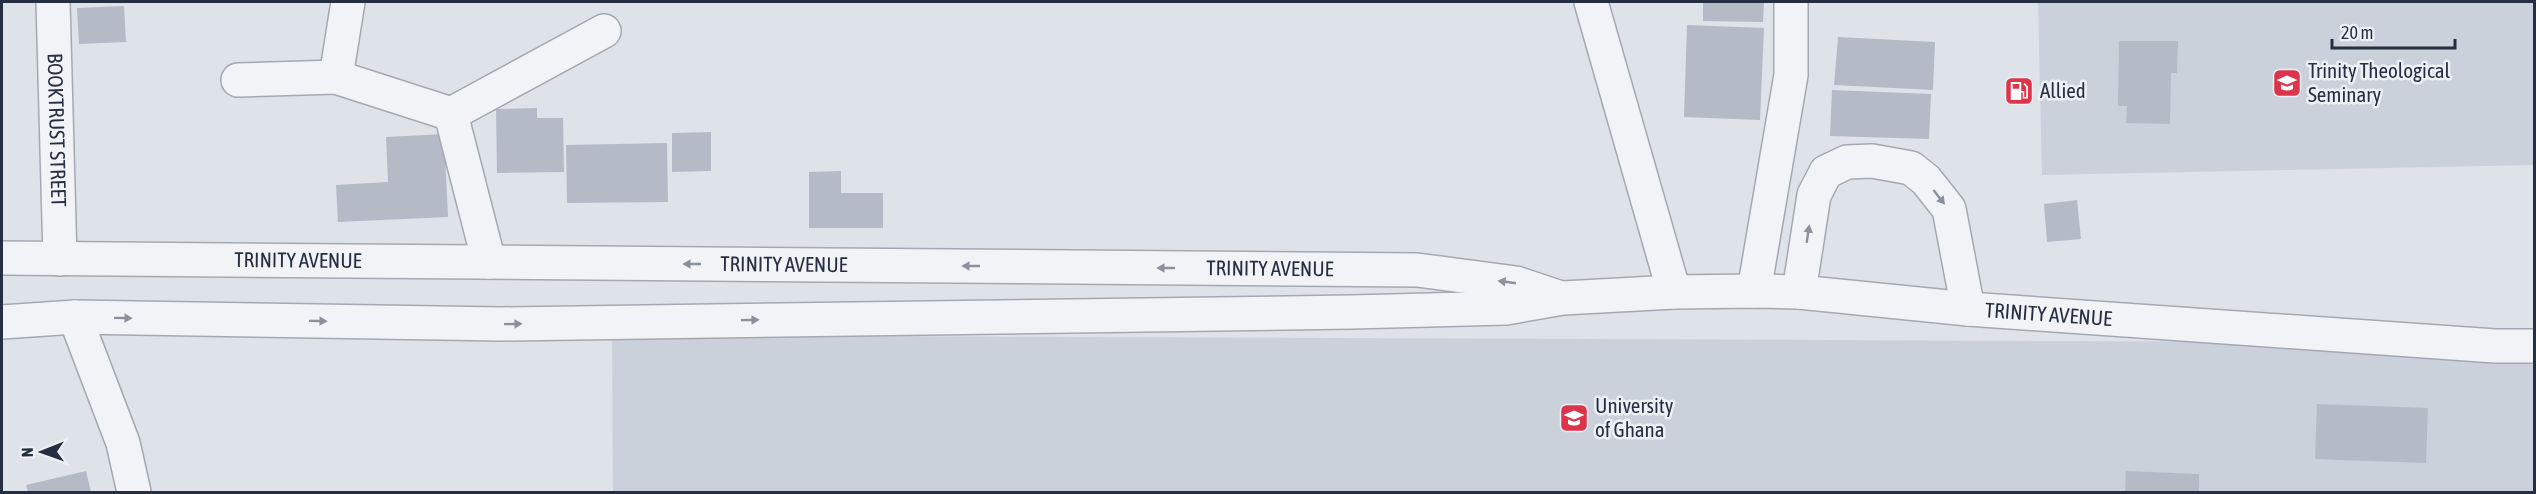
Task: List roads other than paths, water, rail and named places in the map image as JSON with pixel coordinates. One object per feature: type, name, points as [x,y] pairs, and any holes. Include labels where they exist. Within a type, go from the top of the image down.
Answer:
[{"type":"street","name":"BOOKTRUST STREET","points":[[53,2],[60,259]]},
{"type":"street","points":[[336,76],[348,2]]},
{"type":"street","points":[[1591,2],[1674,292]]},
{"type":"street","points":[[1754,291],[1791,75],[1791,2]]},
{"type":"street","points":[[238,80],[336,76],[450,114],[604,31]]},
{"type":"street","points":[[450,114],[489,262]]},
{"type":"street","points":[[1799,292],[1814,195],[1826,172],[1846,162],[1872,161],[1911,168],[1926,180],[1949,209],[1968,309]]},
{"type":"street","name":"TRINITY AVENUE","points":[[2,258],[1417,270],[1516,283],[1563,298]]},
{"type":"street","name":"TRINITY AVENUE","points":[[2,322],[75,317],[549,323],[1494,309],[1563,298],[1674,292],[1754,291],[1799,292],[1968,309],[2495,346],[2535,346]]},
{"type":"street","points":[[75,317],[123,443],[134,492]]},
{"type":"place","name":"Trinity Theological Seminary","points":[[2287,83]]},
{"type":"place","name":"Allied","points":[[2019,91]]},
{"type":"place","name":"University of Ghana","points":[[1574,418]]}]
